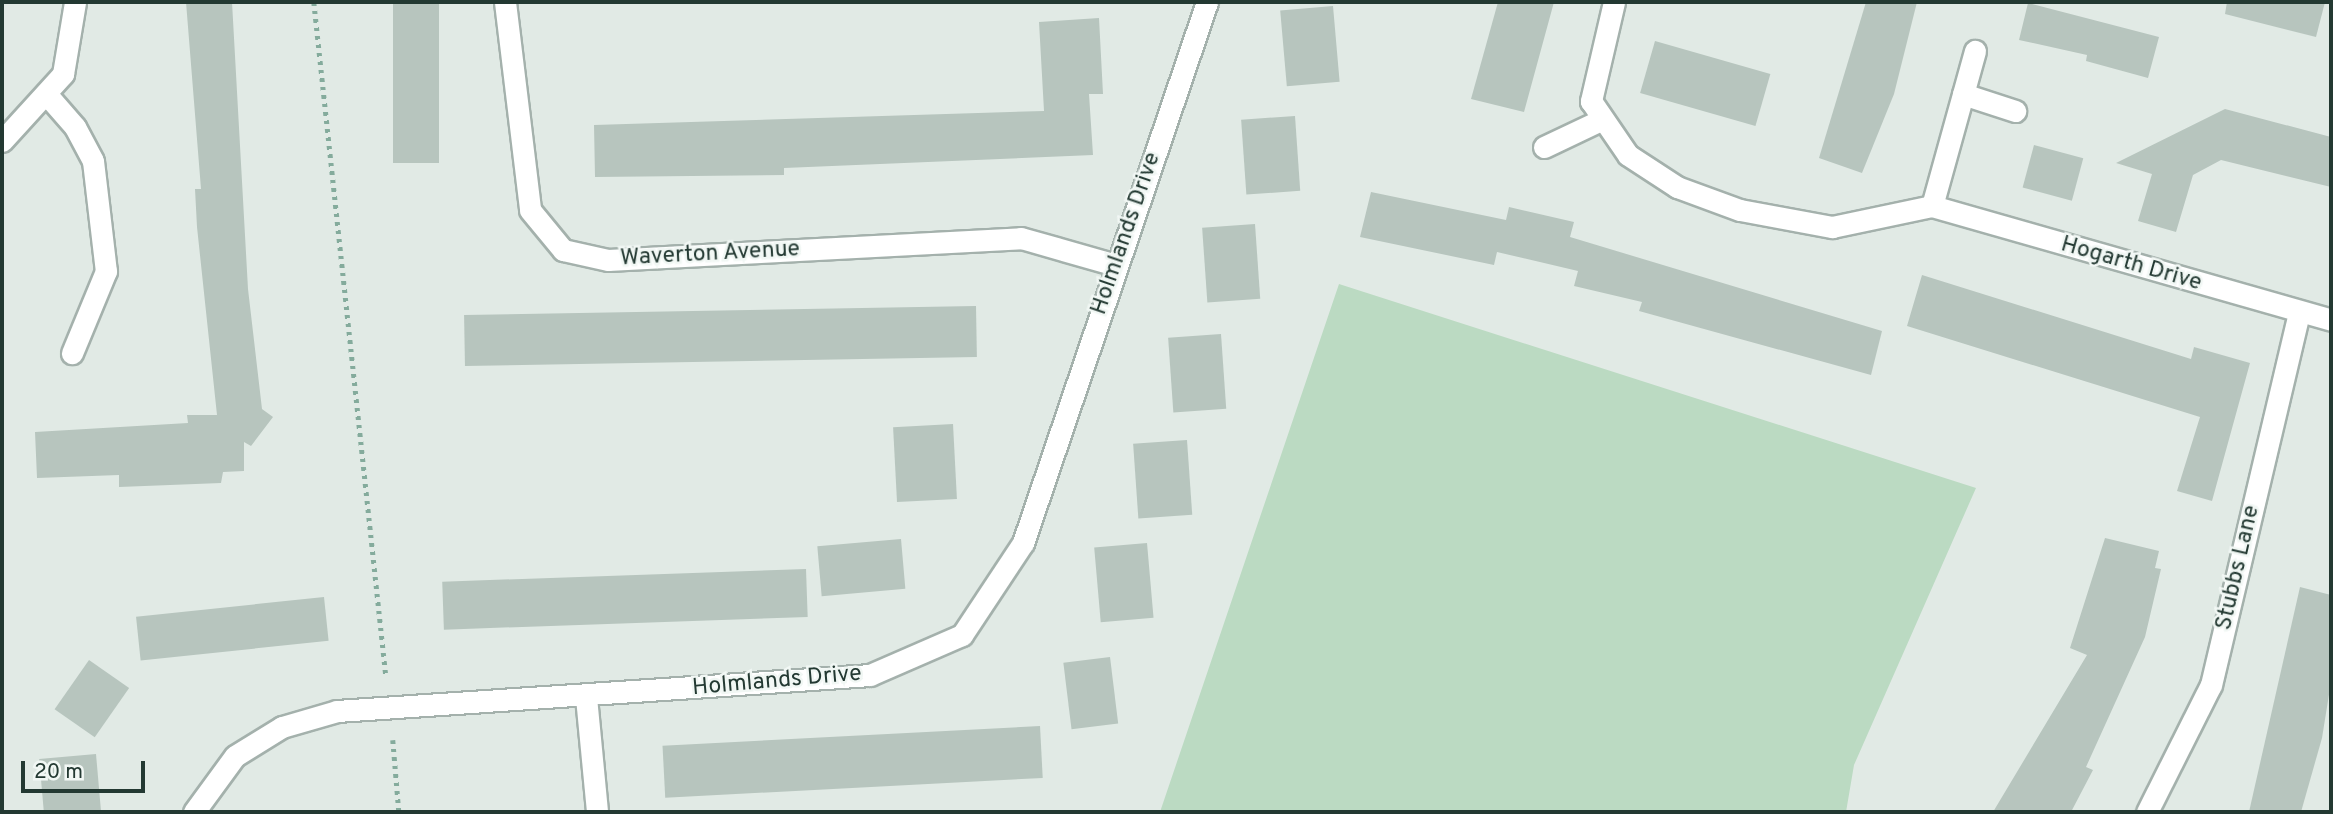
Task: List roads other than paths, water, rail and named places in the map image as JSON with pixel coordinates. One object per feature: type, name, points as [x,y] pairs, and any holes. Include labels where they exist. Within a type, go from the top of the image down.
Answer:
[{"type":"street","points":[[2,141],[48,96],[63,74],[75,2]]},
{"type":"street","name":"Waverton Avenue","points":[[505,2],[530,211],[563,250],[608,260],[1021,238],[1116,265]]},
{"type":"street","name":"Holmlands Drive","points":[[194,812],[235,756],[282,727],[337,711],[586,697],[870,675],[962,635],[1023,543],[1207,2]]},
{"type":"street","name":"Hogarth Drive","points":[[1614,2],[1591,101],[1638,162],[1677,187],[1740,210],[1832,227],[1932,206],[2331,320]]},
{"type":"street","points":[[1932,206],[1975,51]]},
{"type":"street","points":[[1963,94],[2015,111]]},
{"type":"street","points":[[48,96],[75,127],[93,161],[106,271],[72,353]]},
{"type":"street","points":[[1544,147],[1603,118]]},
{"type":"street","name":"Stubbs Lane","points":[[2147,812],[2211,684],[2300,313]]},
{"type":"street","points":[[586,697],[597,812]]}]
